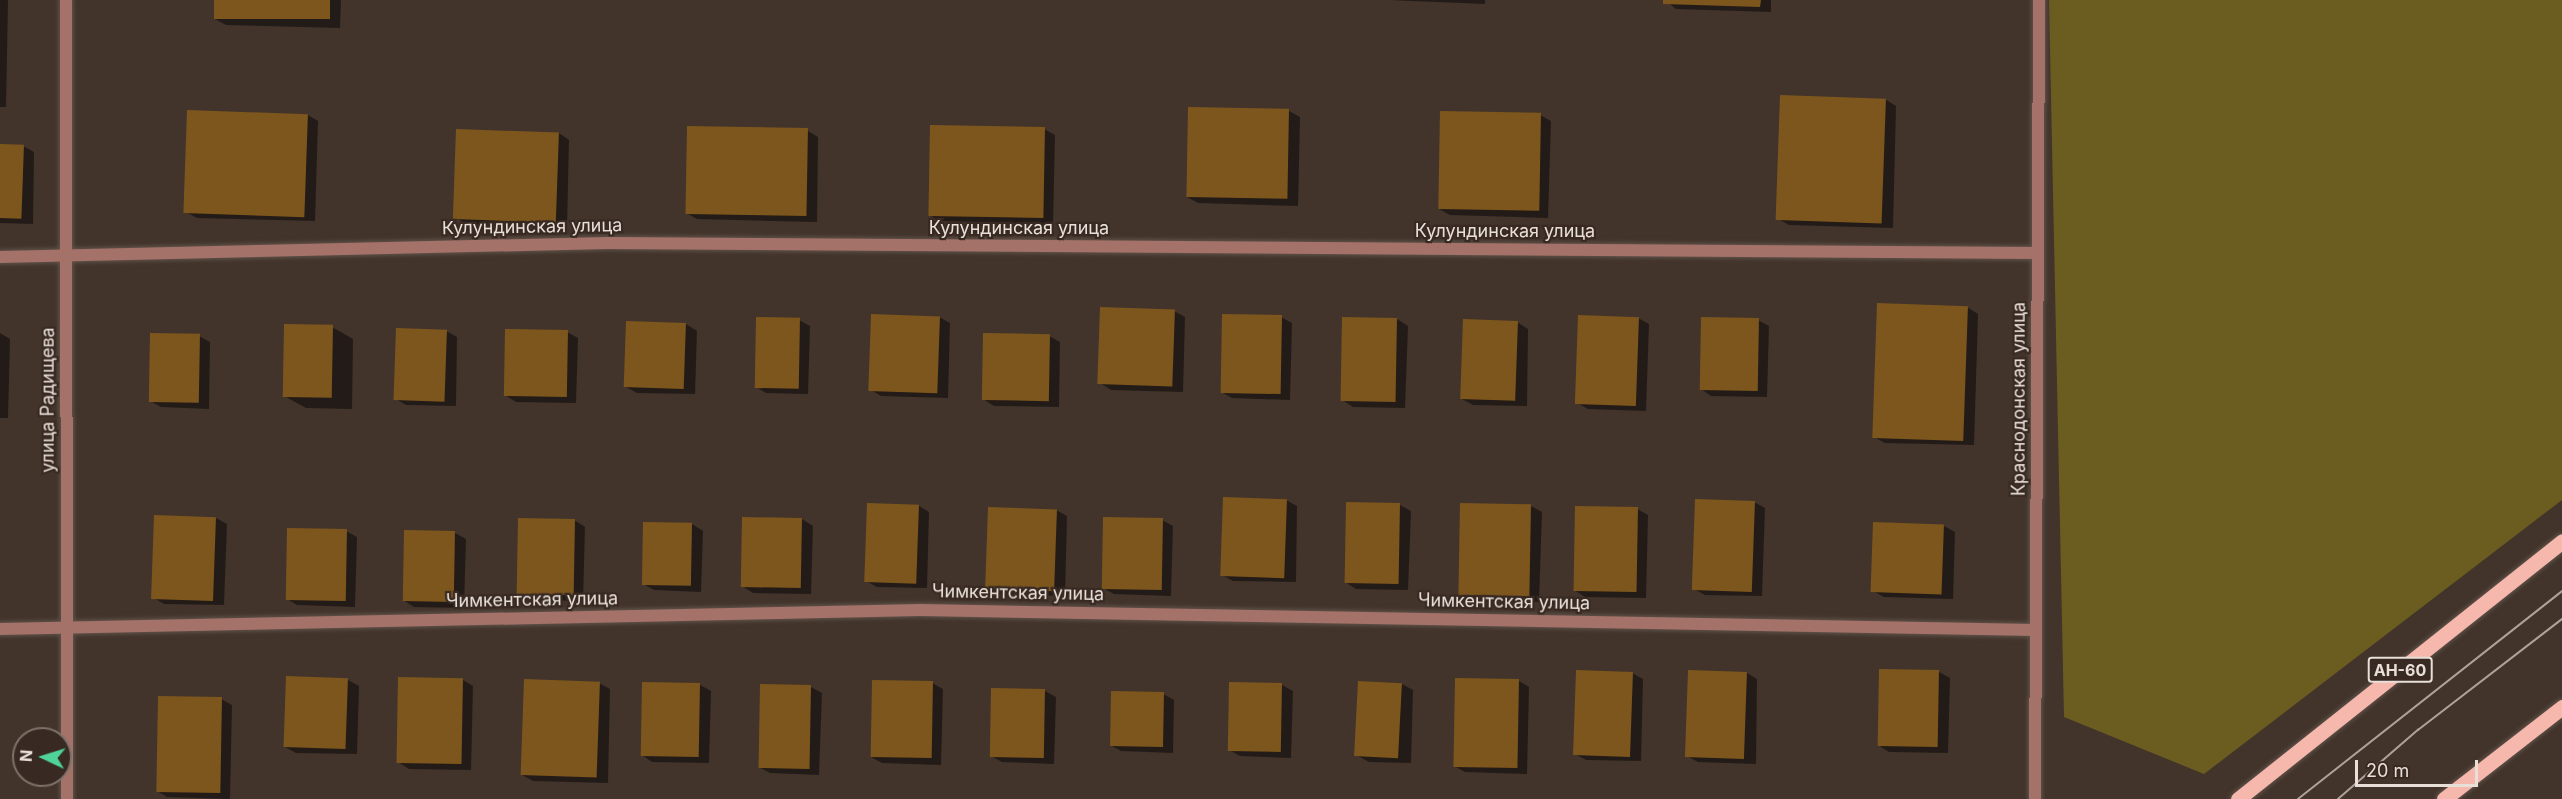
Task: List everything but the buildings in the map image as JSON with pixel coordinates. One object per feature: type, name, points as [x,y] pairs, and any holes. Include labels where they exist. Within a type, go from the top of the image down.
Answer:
[{"type":"main road","name":"АН-60","points":[[2238,799],[2562,541]]},
{"type":"main road","points":[[2445,799],[2562,707]]},
{"type":"street","name":"улица Радищева","points":[[66,0],[67,799]]},
{"type":"street","name":"Краснодонская улица","points":[[2035,799],[2039,0]]},
{"type":"street","name":"Кулундинская улица","points":[[0,257],[607,243],[2038,253]]},
{"type":"street","name":"Чимкентская улица","points":[[0,629],[921,610],[2036,630]]},
{"type":"shaded area","points":[[2049,0],[2562,0],[2562,500],[2204,774],[2064,717]]},
{"type":"tram line","points":[[2298,799],[2562,591]]},
{"type":"tram line","points":[[2338,799],[2418,730],[2562,619]]}]
